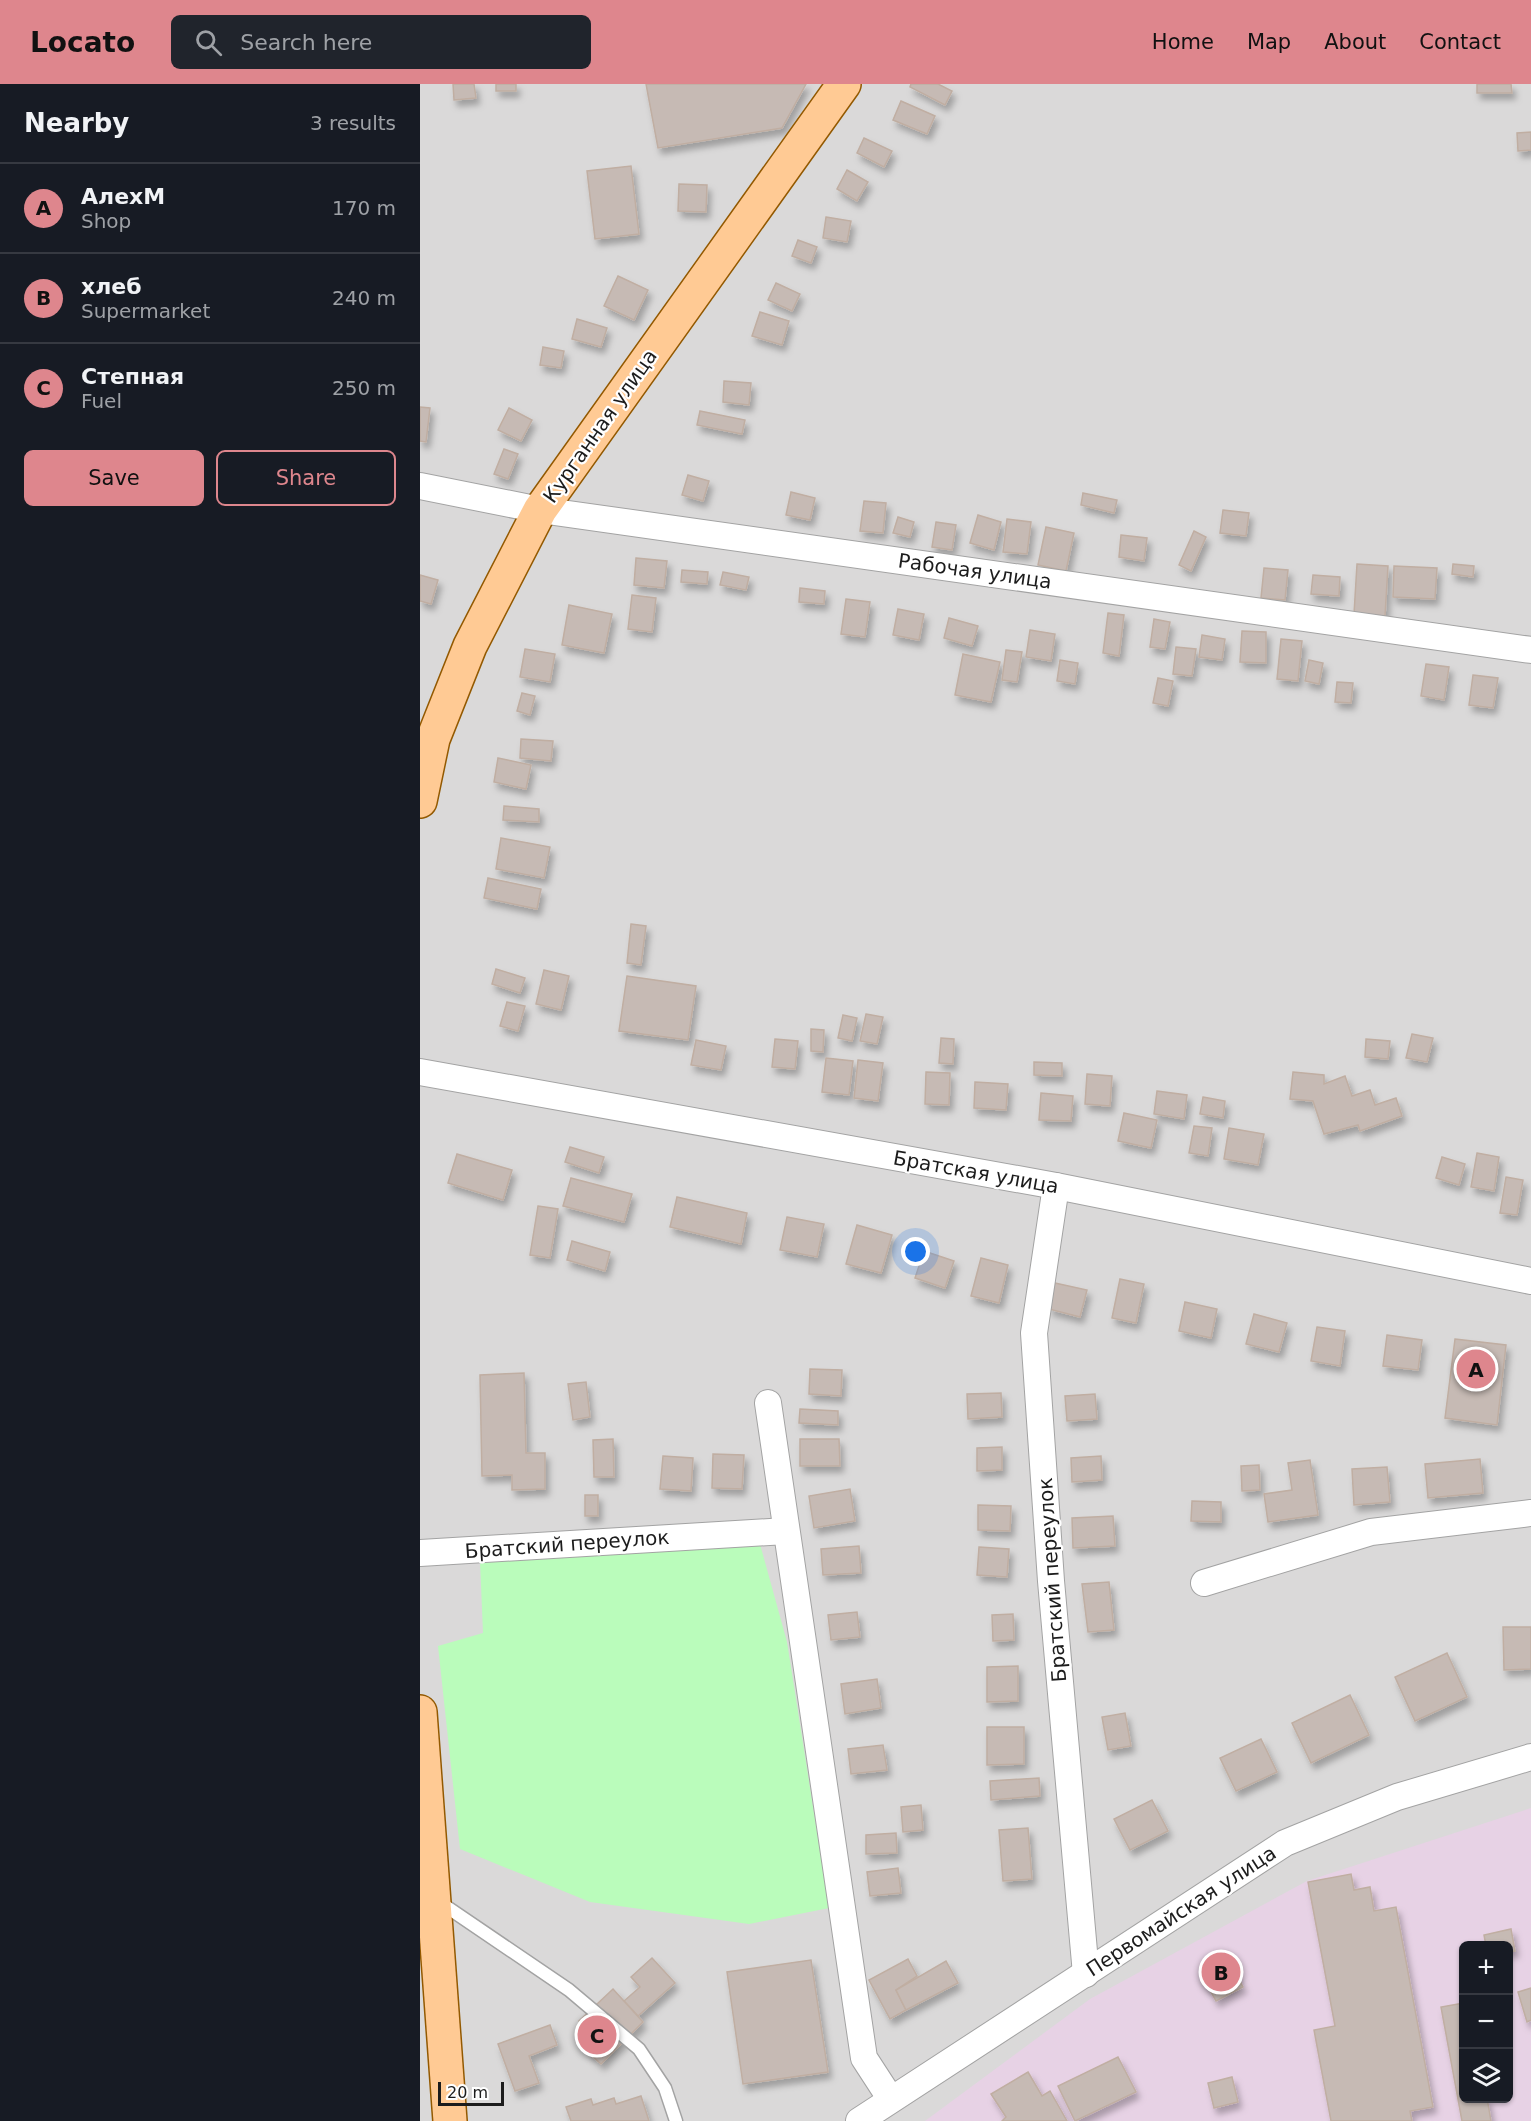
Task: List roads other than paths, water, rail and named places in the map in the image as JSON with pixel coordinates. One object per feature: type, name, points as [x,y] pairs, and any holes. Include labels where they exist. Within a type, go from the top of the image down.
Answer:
[{"type":"main road","name":"Курганная улица","points":[[420,801],[433,739],[470,646],[540,510],[844,84]]},
{"type":"main road","points":[[420,1712],[450,2121]]},
{"type":"street","name":"Рабочая улица","points":[[420,486],[540,510],[1531,650]]},
{"type":"street","name":"Братская улица","points":[[420,1072],[1056,1186],[1531,1281]]},
{"type":"street","name":"Братский переулок","points":[[1056,1186],[1034,1333],[1051,1581],[1086,1974]]},
{"type":"street","points":[[768,1403],[864,2058],[890,2098]]},
{"type":"street","points":[[1204,1583],[1371,1532],[1531,1514]]},
{"type":"street","name":"Братский переулок","points":[[420,1553],[786,1531]]},
{"type":"street","name":"Первомайская улица","points":[[859,2121],[890,2098],[1086,1974],[1285,1843],[1397,1797],[1531,1757]]},
{"type":"lane","points":[[434,1897],[569,1990],[639,2049],[665,2088],[676,2121]]},
{"type":"place","name":"АлехМ","points":[[1476,1369]]},
{"type":"place","name":"хлеб","points":[[1221,1972]]},
{"type":"place","name":"Степная","points":[[597,2035]]}]
